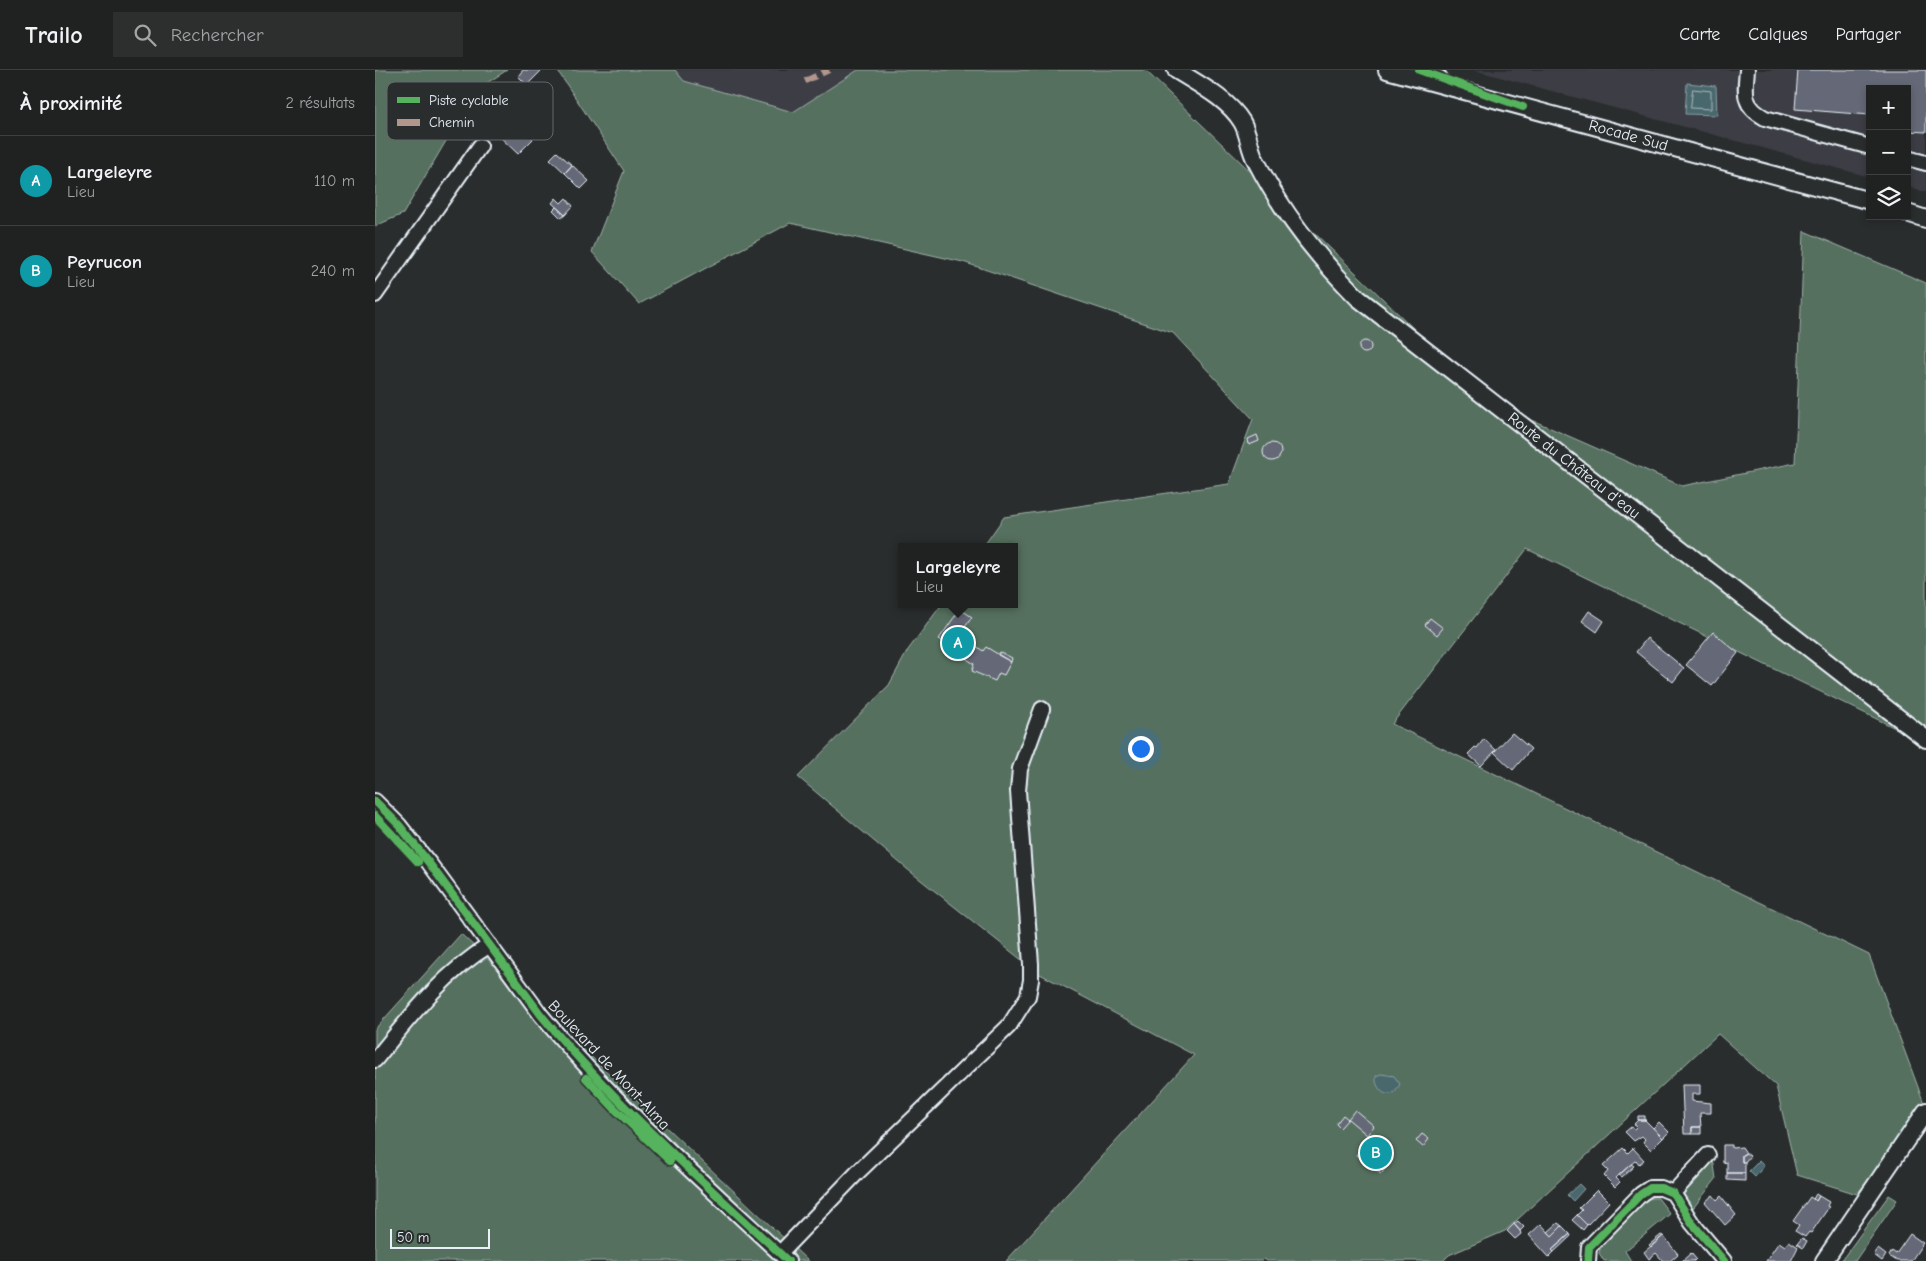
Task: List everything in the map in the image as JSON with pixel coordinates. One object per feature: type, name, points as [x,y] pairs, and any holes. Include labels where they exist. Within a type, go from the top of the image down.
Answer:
[{"type":"main road","name":"Route du Château d'eau","points":[[1176,70],[1225,103],[1242,122],[1255,160],[1286,212],[1331,271],[1358,298],[1926,739]]},
{"type":"main road","name":"Rocade Sud","points":[[1387,70],[1866,200]]},
{"type":"main road","points":[[1911,214],[1926,219]]},
{"type":"main road","points":[[1824,1261],[1926,1111]]},
{"type":"main road","points":[[1906,1142],[1926,1116]]},
{"type":"street","points":[[1419,70],[1523,107]]},
{"type":"street","points":[[1747,70],[1746,99],[1756,114],[1866,146]]},
{"type":"street","points":[[375,295],[480,146]]},
{"type":"street","points":[[1911,159],[1926,163]]},
{"type":"street","points":[[784,1257],[857,1174],[1009,1026],[1028,996],[1031,964],[1017,791],[1020,769],[1042,709]]},
{"type":"street","name":"Boulevard de Mont-Alma","points":[[375,801],[399,825],[423,855],[541,1015],[579,1058],[691,1169],[784,1257]]},
{"type":"street","points":[[375,1060],[436,987],[467,960],[490,945]]},
{"type":"street","points":[[1673,1193],[1708,1155]]},
{"type":"street","points":[[1588,1261],[1589,1247],[1641,1194],[1650,1188],[1661,1188],[1673,1193],[1692,1223],[1724,1261]]},
{"type":"shaded area","points":[[675,70],[858,70],[793,112],[684,81]]},
{"type":"shaded area","points":[[1474,70],[1926,70],[1926,192],[1911,188],[1911,85],[1866,85],[1866,176]]},
{"type":"green space","points":[[375,70],[507,70],[488,82],[387,82],[387,140],[447,140],[403,214],[375,226]]},
{"type":"green space","points":[[557,70],[675,70],[684,81],[793,112],[858,70],[1145,70],[1489,401],[1682,486],[1795,463],[1804,231],[1926,283],[1926,743],[1527,549],[1392,724],[1869,955],[1925,1106],[1857,1194],[1797,1175],[1776,1086],[1718,1034],[1505,1231],[1449,1255],[1443,1261],[1267,1261],[1264,1259],[1262,1261],[1006,1261],[1194,1055],[1038,973],[907,869],[798,777],[889,685],[908,650],[939,608],[1018,608],[1018,543],[986,543],[1004,517],[1229,484],[1253,419],[1173,333],[963,262],[790,223],[639,304],[592,252],[624,171]]},
{"type":"green space","points":[[461,934],[808,1261],[375,1261],[375,1029]]},
{"type":"green space","points":[[1713,1158],[1716,1179],[1690,1212],[1681,1195],[1684,1186]]},
{"type":"green space","points":[[1889,1195],[1897,1200],[1855,1261],[1841,1261]]},
{"type":"green space","points":[[1649,1198],[1658,1198],[1670,1214],[1625,1251],[1631,1261],[1604,1261],[1599,1253],[1601,1245]]},
{"type":"water","points":[[1687,83],[1716,86],[1717,115],[1685,114]]},
{"type":"water","points":[[1381,1074],[1394,1076],[1400,1084],[1395,1092],[1387,1094],[1378,1087],[1376,1076]]},
{"type":"water","points":[[1759,1161],[1764,1166],[1755,1177],[1749,1171]]},
{"type":"water","points":[[1579,1184],[1584,1189],[1573,1201],[1567,1195]]},
{"type":"building","points":[[523,70],[542,70],[530,82],[524,82],[518,76]]},
{"type":"building","points":[[1798,70],[1926,70],[1926,132],[1911,131],[1911,85],[1866,85],[1866,115],[1795,109]]},
{"type":"building","points":[[503,140],[532,140],[518,154]]},
{"type":"building","points":[[557,152],[572,165],[565,173],[550,159]]},
{"type":"building","points":[[572,165],[589,181],[581,189],[565,173]]},
{"type":"building","points":[[556,198],[561,203],[566,198],[573,206],[565,215],[552,203]]},
{"type":"building","points":[[556,207],[565,215],[561,218],[553,210]]},
{"type":"building","points":[[1365,341],[1371,347],[1365,353],[1359,347]]},
{"type":"building","points":[[1257,435],[1259,441],[1249,445],[1248,439]]},
{"type":"building","points":[[1272,443],[1278,446],[1281,452],[1278,458],[1272,461],[1266,458],[1263,452],[1266,446]]},
{"type":"building","points":[[960,609],[972,617],[960,634],[983,651],[986,647],[1011,662],[1004,675],[999,673],[995,681],[972,671],[974,664],[939,639]]},
{"type":"building","points":[[1589,611],[1604,621],[1597,632],[1582,621]]},
{"type":"building","points":[[1430,618],[1443,628],[1437,635],[1425,625]]},
{"type":"building","points":[[1713,632],[1738,653],[1712,686],[1686,665]]},
{"type":"building","points":[[1647,638],[1684,668],[1673,682],[1636,652]]},
{"type":"building","points":[[1000,652],[1012,658],[1011,662],[998,655]]},
{"type":"building","points":[[1512,733],[1531,749],[1513,770],[1494,752]]},
{"type":"building","points":[[1484,739],[1496,750],[1481,766],[1468,754],[1475,747],[1477,748]]},
{"type":"building","points":[[1682,1085],[1700,1085],[1700,1094],[1692,1094],[1692,1101],[1711,1103],[1711,1113],[1700,1113],[1701,1127],[1692,1127],[1692,1134],[1684,1134]]},
{"type":"building","points":[[1355,1110],[1374,1126],[1367,1135],[1348,1119]]},
{"type":"building","points":[[1343,1115],[1348,1119],[1340,1128],[1336,1124]]},
{"type":"building","points":[[1638,1116],[1645,1116],[1645,1120],[1638,1120]]},
{"type":"building","points":[[1638,1120],[1645,1120],[1663,1138],[1651,1150],[1643,1142],[1645,1139],[1642,1136],[1634,1141],[1625,1132],[1631,1127],[1634,1129],[1637,1126],[1634,1124]]},
{"type":"building","points":[[1659,1122],[1669,1132],[1663,1138],[1653,1128]]},
{"type":"building","points":[[1692,1127],[1701,1127],[1701,1134],[1692,1134]]},
{"type":"building","points":[[1374,1133],[1387,1144],[1383,1149],[1393,1159],[1381,1174],[1360,1158],[1372,1143],[1368,1140]]},
{"type":"building","points":[[1422,1134],[1429,1139],[1423,1147],[1416,1141]]},
{"type":"building","points":[[1368,1140],[1372,1143],[1360,1158],[1356,1155]]},
{"type":"building","points":[[1723,1145],[1732,1145],[1732,1148],[1742,1147],[1746,1153],[1742,1155],[1742,1162],[1745,1162],[1745,1173],[1727,1173],[1727,1162],[1723,1163]]},
{"type":"building","points":[[1623,1148],[1628,1153],[1633,1148],[1644,1160],[1639,1164],[1636,1160],[1619,1175],[1616,1178],[1620,1182],[1615,1187],[1604,1176],[1608,1171],[1603,1166]]},
{"type":"building","points":[[1746,1153],[1750,1156],[1745,1162],[1742,1162],[1742,1155]]},
{"type":"building","points":[[1631,1164],[1634,1166],[1622,1177],[1619,1175]]},
{"type":"building","points":[[1727,1173],[1745,1173],[1745,1181],[1727,1180]]},
{"type":"building","points":[[1597,1190],[1609,1202],[1587,1225],[1577,1215],[1582,1210],[1579,1208]]},
{"type":"building","points":[[1816,1194],[1819,1196],[1816,1201],[1813,1199]]},
{"type":"building","points":[[1713,1195],[1717,1200],[1721,1196],[1736,1215],[1725,1225],[1705,1202]]},
{"type":"building","points":[[1819,1196],[1829,1202],[1827,1206],[1829,1207],[1811,1233],[1809,1232],[1805,1237],[1795,1231],[1799,1225],[1793,1221],[1810,1197],[1816,1201]]},
{"type":"building","points":[[1577,1215],[1587,1225],[1583,1230],[1572,1220]]},
{"type":"building","points":[[1518,1221],[1524,1227],[1520,1231],[1514,1224]]},
{"type":"building","points":[[1558,1223],[1562,1226],[1552,1236],[1548,1232]]},
{"type":"building","points":[[1514,1224],[1521,1234],[1515,1239],[1507,1231]]},
{"type":"building","points":[[1541,1224],[1552,1236],[1562,1226],[1570,1234],[1552,1250],[1554,1252],[1549,1257],[1529,1235]]},
{"type":"building","points":[[1570,1234],[1571,1236],[1554,1252],[1552,1250]]},
{"type":"building","points":[[1910,1234],[1923,1243],[1911,1261],[1897,1261],[1889,1256],[1892,1251],[1896,1254]]},
{"type":"building","points":[[1661,1235],[1663,1236],[1651,1247],[1649,1245]]},
{"type":"building","points":[[1663,1236],[1678,1254],[1670,1261],[1663,1261],[1656,1253],[1649,1259],[1644,1252]]},
{"type":"building","points":[[1802,1238],[1807,1241],[1803,1248],[1797,1244]]},
{"type":"building","points":[[1789,1241],[1798,1247],[1791,1261],[1766,1261],[1779,1242],[1785,1246]]},
{"type":"building","points":[[1878,1249],[1886,1255],[1882,1261],[1874,1255]]},
{"type":"building","points":[[1691,1253],[1696,1259],[1694,1261],[1682,1261]]},
{"type":"marked path","points":[[805,81],[829,70]]},
{"type":"cycle path","points":[[1419,70],[1523,107]]},
{"type":"cycle path","points":[[375,801],[399,825],[429,863],[541,1015],[569,1048],[660,1142],[788,1261]]},
{"type":"cycle path","points":[[375,816],[418,862]]},
{"type":"cycle path","points":[[586,1078],[616,1110],[670,1161]]},
{"type":"cycle path","points":[[1588,1261],[1589,1247],[1641,1194],[1650,1188],[1661,1188],[1673,1193],[1692,1223],[1724,1261]]},
{"type":"place","name":"Largeleyre","points":[[958,643]]},
{"type":"place","name":"Peyrucon","points":[[1376,1153]]}]
